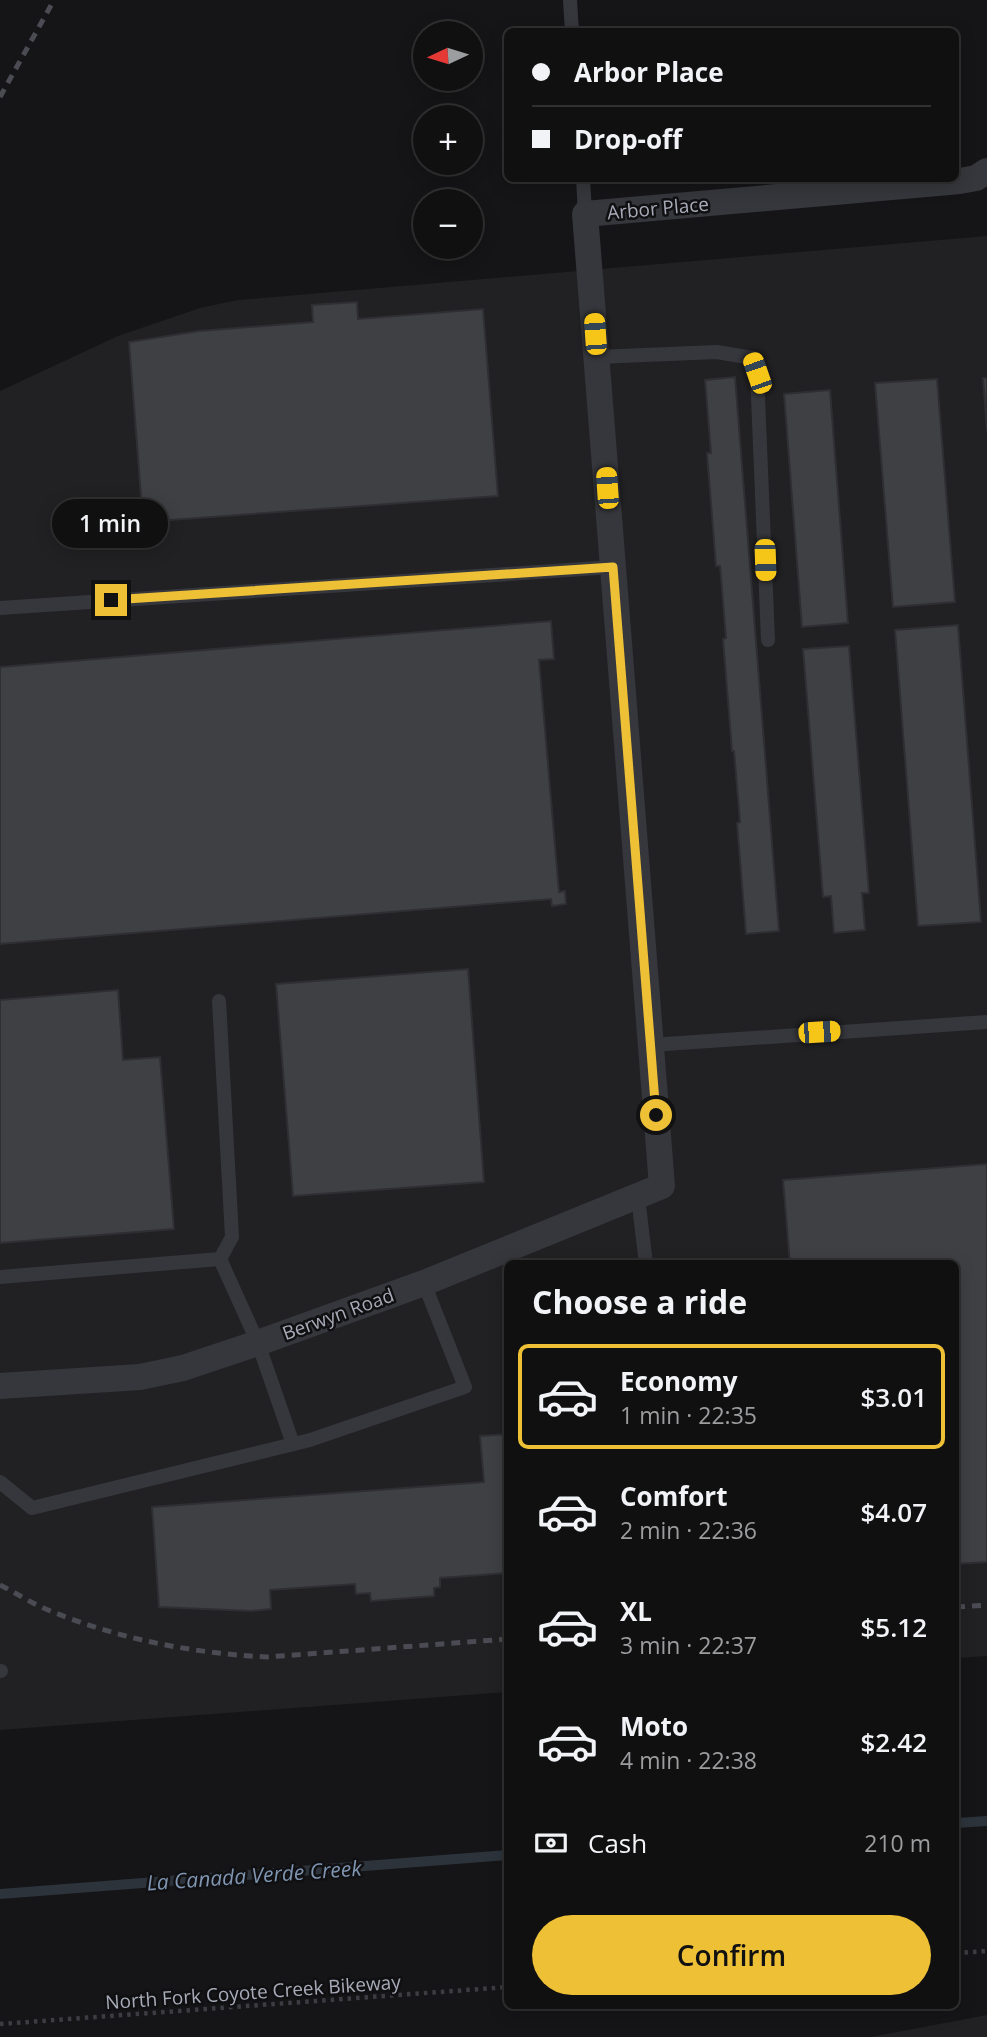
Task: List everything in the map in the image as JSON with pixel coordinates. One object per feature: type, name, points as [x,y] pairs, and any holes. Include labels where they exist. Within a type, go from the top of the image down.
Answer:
[{"type":"street","name":"Arbor Place","points":[[959,181],[976,178],[987,171]]},
{"type":"street","name":"Arbor Place","points":[[662,1186],[585,214],[949,182]]},
{"type":"street","name":"Berwyn Road","points":[[0,1386],[140,1377],[183,1368],[424,1283],[662,1186]]},
{"type":"lane","points":[[570,0],[572,28]]},
{"type":"lane","points":[[583,182],[585,214]]},
{"type":"lane","points":[[597,357],[717,352],[752,358],[757,373],[768,640]]},
{"type":"lane","points":[[0,608],[613,567]]},
{"type":"lane","points":[[219,1001],[232,1237],[220,1259]]},
{"type":"lane","points":[[651,1045],[987,1022]]},
{"type":"lane","points":[[638,1197],[646,1260]]},
{"type":"lane","points":[[0,1277],[220,1259]]},
{"type":"lane","points":[[220,1259],[258,1343],[293,1444]]},
{"type":"lane","points":[[0,1482],[32,1508],[293,1444],[465,1387],[424,1283]]},
{"type":"path","points":[[959,1954],[987,1951]]},
{"type":"path","name":"North Fork Coyote Creek Bikeway","points":[[0,2024],[504,1987]]},
{"type":"shaded area","points":[[987,236],[987,1656],[959,1658],[959,1260],[504,1260],[504,1692],[0,1730],[0,391],[118,336],[200,308],[238,300]]},
{"type":"shaded area","points":[[987,2015],[987,2037],[871,2037]]},
{"type":"building","points":[[357,302],[358,319],[483,309],[498,496],[143,522],[129,342],[199,331],[313,322],[312,305]]},
{"type":"building","points":[[735,377],[779,931],[746,934],[737,823],[740,822],[723,639],[726,638],[720,566],[716,566],[707,453],[711,453],[705,380]]},
{"type":"building","points":[[983,378],[987,378],[987,431]]},
{"type":"building","points":[[937,379],[955,602],[893,607],[875,383]]},
{"type":"building","points":[[830,390],[848,623],[802,627],[784,394]]},
{"type":"building","points":[[551,621],[554,659],[539,660],[559,892],[565,891],[566,904],[552,906],[551,899],[0,944],[0,667]]},
{"type":"building","points":[[958,625],[981,922],[918,926],[895,630]]},
{"type":"building","points":[[849,646],[869,893],[862,893],[865,930],[834,933],[831,896],[823,897],[803,649]]},
{"type":"building","points":[[468,969],[484,1182],[293,1196],[276,984]]},
{"type":"building","points":[[118,990],[123,1060],[160,1057],[174,1229],[0,1243],[0,1000]]},
{"type":"building","points":[[987,1164],[987,1562],[959,1564],[959,1260],[790,1260],[783,1180]]},
{"type":"building","points":[[504,1434],[504,1573],[440,1578],[440,1587],[434,1588],[434,1596],[371,1601],[370,1593],[356,1594],[355,1584],[270,1590],[271,1609],[251,1611],[159,1607],[152,1507],[484,1482],[480,1436]]},
{"type":"waterway","name":"La Canada Verde Creek","points":[[959,1823],[987,1821]]},
{"type":"waterway","name":"La Canada Verde Creek","points":[[0,1894],[504,1855]]},
{"type":"railway","points":[[0,97],[54,0]]},
{"type":"railway","points":[[0,1585],[48,1610],[101,1629],[155,1643],[210,1652],[267,1657],[504,1639]]},
{"type":"railway","points":[[959,1607],[987,1605]]},
{"type":"route","points":[[111,600],[613,567],[656,1115]]}]
